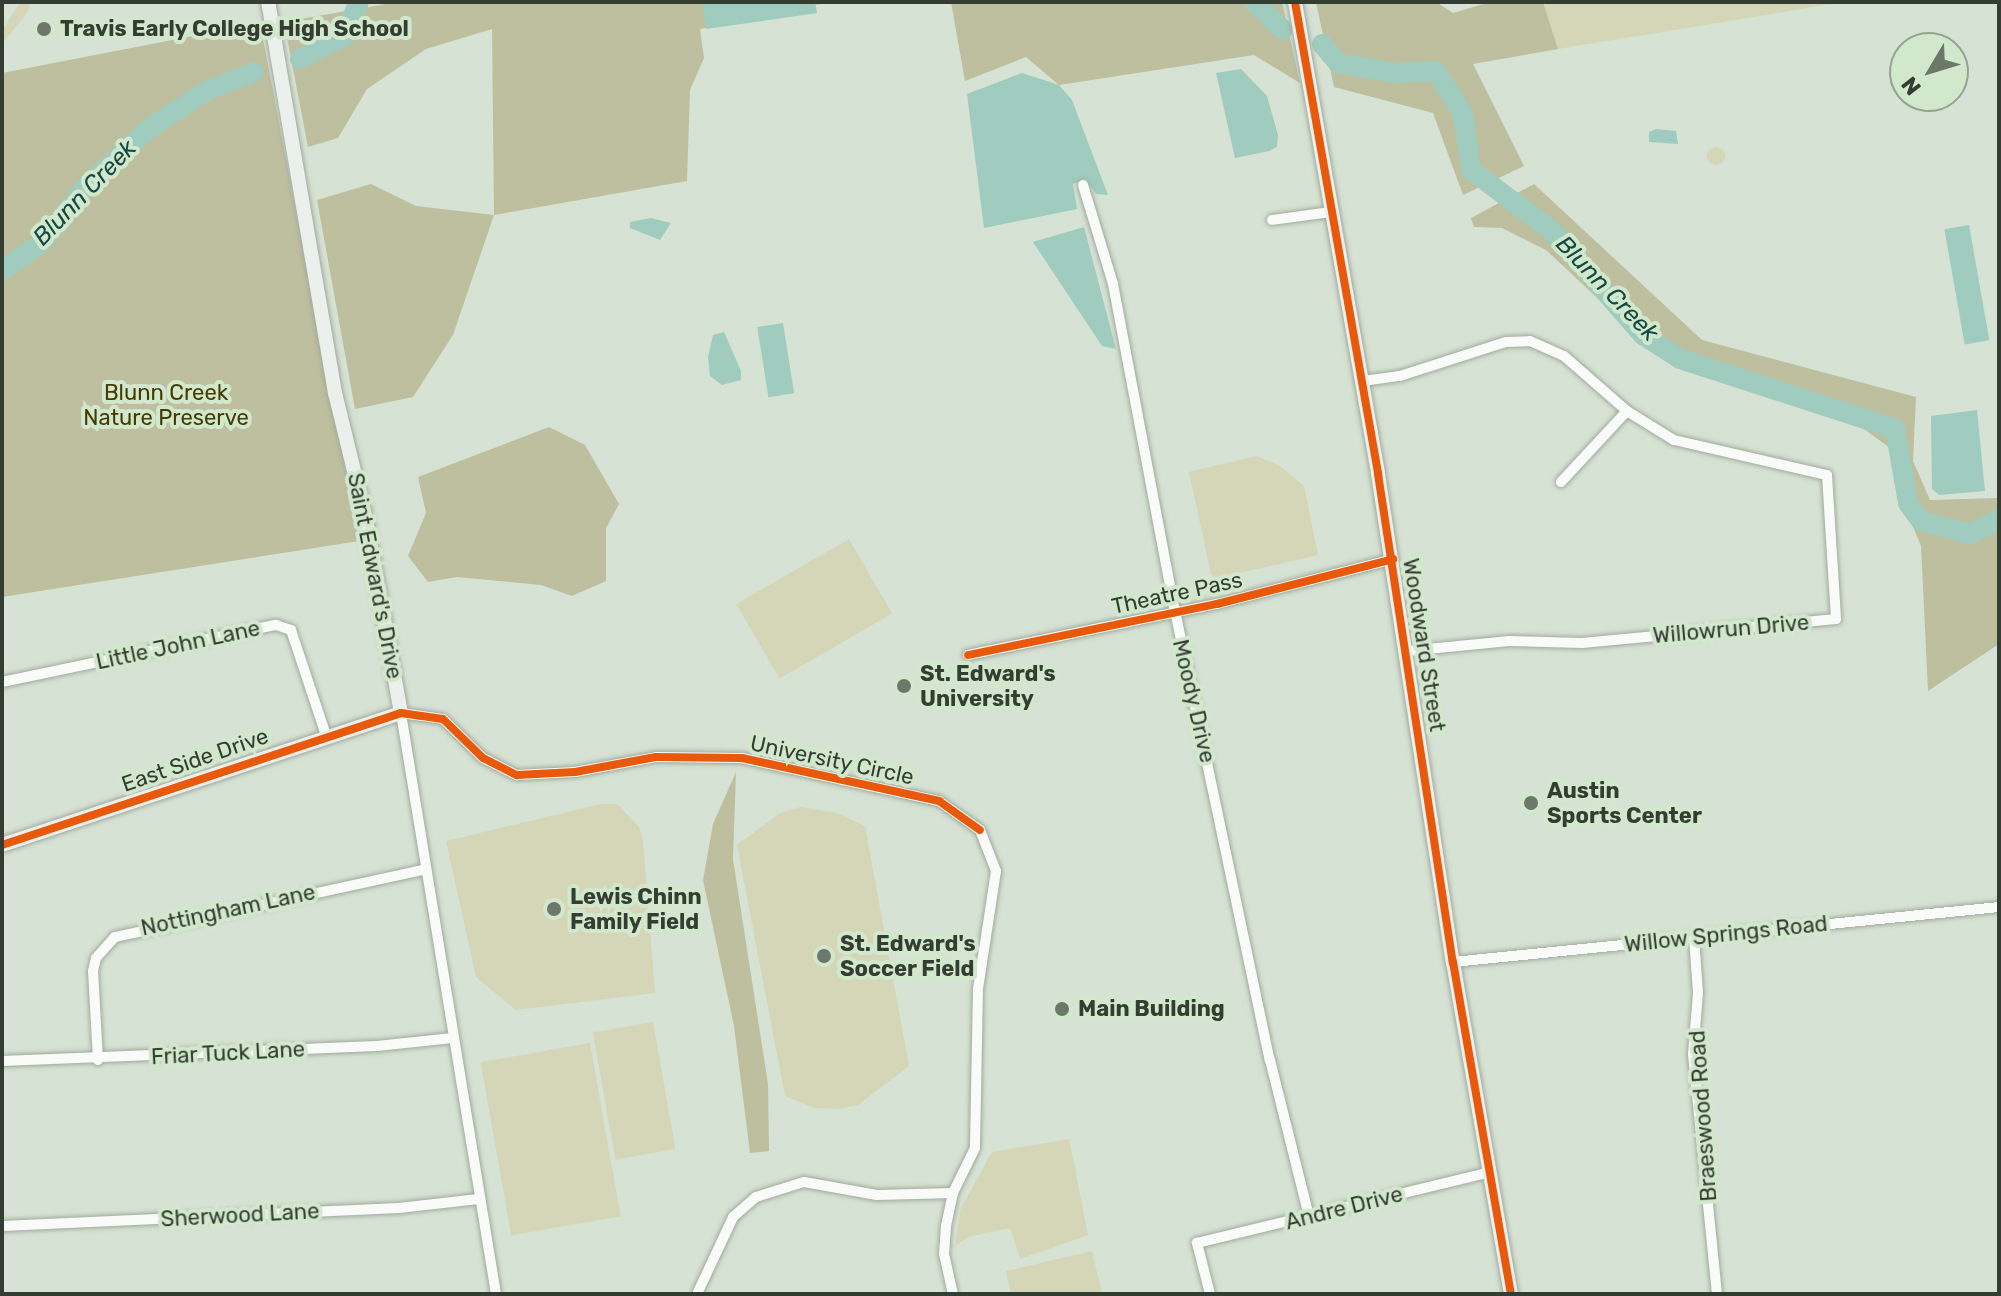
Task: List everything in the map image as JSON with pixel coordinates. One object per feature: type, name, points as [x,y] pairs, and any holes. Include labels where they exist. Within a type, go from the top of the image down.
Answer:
[{"type":"street","name":"Saint Edward's Drive","points":[[268,2],[335,393],[366,520],[401,713],[423,870],[496,1294]]},
{"type":"street","name":"Woodward Street","points":[[1295,2],[1393,559],[1453,962],[1511,1294]]},
{"type":"street","name":"Moody Drive","points":[[1083,185],[1116,297],[1175,611],[1270,1060],[1309,1216]]},
{"type":"street","points":[[1272,220],[1331,212]]},
{"type":"street","name":"Willowrun Drive","points":[[1363,381],[1400,376],[1506,342],[1530,341],[1564,356],[1627,411],[1674,440],[1827,475],[1836,619],[1582,643],[1509,641],[1407,651]]},
{"type":"street","points":[[1561,482],[1627,411]]},
{"type":"street","name":"Theatre Pass","points":[[968,655],[1175,611],[1393,559]]},
{"type":"street","name":"Little John Lane","points":[[2,682],[276,625],[291,630],[326,735]]},
{"type":"street","name":"East Side Drive","points":[[2,845],[326,735],[401,713]]},
{"type":"street","name":"University Circle","points":[[401,713],[443,719],[483,758],[517,775],[575,772],[656,757],[742,758],[939,801],[967,817],[990,846],[996,871],[978,989],[975,1148],[953,1193],[944,1254],[953,1294]]},
{"type":"street","name":"Nottingham Lane","points":[[98,1060],[93,971],[96,958],[115,937],[423,870]]},
{"type":"street","name":"Willow Springs Road","points":[[1453,962],[1999,907]]},
{"type":"street","name":"Braeswood Road","points":[[1694,938],[1698,993],[1693,1054],[1717,1294]]},
{"type":"street","name":"Friar Tuck Lane","points":[[2,1061],[98,1060],[453,1038]]},
{"type":"street","name":"Andre Drive","points":[[1210,1294],[1197,1243],[1490,1172]]},
{"type":"street","points":[[697,1294],[733,1217],[756,1197],[804,1182],[877,1195],[953,1193]]},
{"type":"street","name":"Sherwood Lane","points":[[2,1226],[399,1208],[478,1199]]},
{"type":"green space","points":[[20,2],[31,2],[27,13],[2,44],[2,31]]},
{"type":"green space","points":[[397,2],[830,2],[700,29],[704,58],[690,90],[687,181],[494,215],[492,29],[426,49],[367,89],[338,138],[308,147],[284,22]]},
{"type":"green space","points":[[951,2],[1282,2],[1300,83],[1254,55],[1059,85],[1026,57],[965,81]]},
{"type":"green space","points":[[1316,2],[1436,2],[1453,13],[1490,2],[1543,2],[1558,49],[1473,64],[1524,166],[1463,195],[1433,113],[1334,87]]},
{"type":"green space","points":[[1543,2],[1844,2],[1558,49]]},
{"type":"green space","name":"Blunn Creek Nature Preserve","points":[[260,23],[359,541],[2,597],[2,73]]},
{"type":"green space","points":[[1712,147],[1720,147],[1725,156],[1723,163],[1712,165],[1707,160],[1707,152]]},
{"type":"green space","points":[[371,184],[416,206],[494,215],[453,335],[413,397],[355,409],[317,200]]},
{"type":"green space","points":[[1534,184],[1702,340],[1916,397],[1913,461],[1930,500],[1999,498],[1999,644],[1928,691],[1921,546],[1902,500],[1894,451],[1860,426],[1669,356],[1639,337],[1546,250],[1502,228],[1474,227],[1471,218]]},
{"type":"green space","points":[[549,427],[585,445],[619,504],[606,528],[606,581],[572,596],[541,585],[457,577],[428,582],[408,556],[426,513],[418,477]]},
{"type":"green space","points":[[1256,456],[1279,465],[1304,486],[1318,555],[1217,578],[1211,574],[1189,472]]},
{"type":"green space","points":[[849,539],[892,613],[779,678],[736,604]]},
{"type":"green space","points":[[736,772],[733,859],[768,1084],[769,1151],[750,1153],[734,1026],[703,880],[713,824]]},
{"type":"green space","name":"Lewis Chinn Family Field","points":[[601,804],[617,804],[639,827],[643,841],[655,993],[516,1010],[476,977],[446,841]]},
{"type":"green space","name":"St. Edward's Soccer Field","points":[[800,807],[837,813],[865,826],[909,1066],[858,1105],[840,1109],[815,1108],[785,1096],[737,845],[780,813]]},
{"type":"green space","points":[[653,1022],[675,1149],[615,1160],[593,1033]]},
{"type":"green space","points":[[590,1043],[621,1216],[511,1236],[481,1062]]},
{"type":"green space","points":[[1069,1139],[1088,1235],[1020,1259],[1010,1228],[968,1237],[955,1246],[961,1208],[992,1152]]},
{"type":"green space","points":[[1092,1251],[1102,1294],[1011,1294],[1006,1271]]},
{"type":"water","points":[[702,2],[815,2],[817,13],[706,29]]},
{"type":"water","points":[[1241,69],[1267,96],[1278,135],[1277,147],[1235,158],[1216,73]]},
{"type":"water","points":[[1022,73],[1059,85],[1072,100],[1108,195],[1096,194],[1085,179],[1073,184],[1077,209],[984,228],[967,94]]},
{"type":"water","points":[[1656,129],[1676,131],[1678,144],[1649,142],[1649,132]]},
{"type":"water","points":[[651,218],[671,223],[660,240],[630,228],[630,222]]},
{"type":"water","points":[[1969,225],[1989,340],[1965,345],[1944,229]]},
{"type":"water","points":[[1084,227],[1116,349],[1102,346],[1033,242]]},
{"type":"water","points":[[783,323],[794,393],[768,397],[757,327]]},
{"type":"water","points":[[724,332],[741,371],[741,380],[722,385],[710,376],[708,357],[713,335]]},
{"type":"water","points":[[1977,410],[1985,491],[1939,495],[1932,489],[1931,416]]},
{"type":"waterway","name":"Blunn Creek","points":[[300,59],[344,37],[359,2]]},
{"type":"waterway","name":"Blunn Creek","points":[[1254,2],[1283,30]]},
{"type":"waterway","name":"Blunn Creek","points":[[1322,44],[1338,63],[1395,73],[1436,71],[1463,114],[1471,170],[1551,230],[1643,335],[1680,359],[1895,429],[1908,503],[1921,521],[1970,534],[1999,519]]},
{"type":"waterway","name":"Blunn Creek","points":[[2,271],[42,242],[87,185],[147,130],[208,90],[254,72]]},
{"type":"cycle path","points":[[1295,2],[1378,474],[1453,962],[1511,1294]]},
{"type":"cycle path","points":[[968,655],[1217,604],[1393,559]]},
{"type":"cycle path","points":[[2,845],[401,713],[443,719],[483,758],[517,775],[575,772],[656,757],[742,758],[939,801],[980,830]]},
{"type":"place","name":"Travis Early College High School","points":[[44,29]]},
{"type":"place","name":"St. Edward's University","points":[[904,686]]},
{"type":"place","name":"Austin Sports Center","points":[[1531,803]]},
{"type":"place","name":"Lewis Chinn Family Field","points":[[554,909]]},
{"type":"place","name":"St. Edward's Soccer Field","points":[[824,956]]},
{"type":"place","name":"Main Building","points":[[1062,1009]]}]
